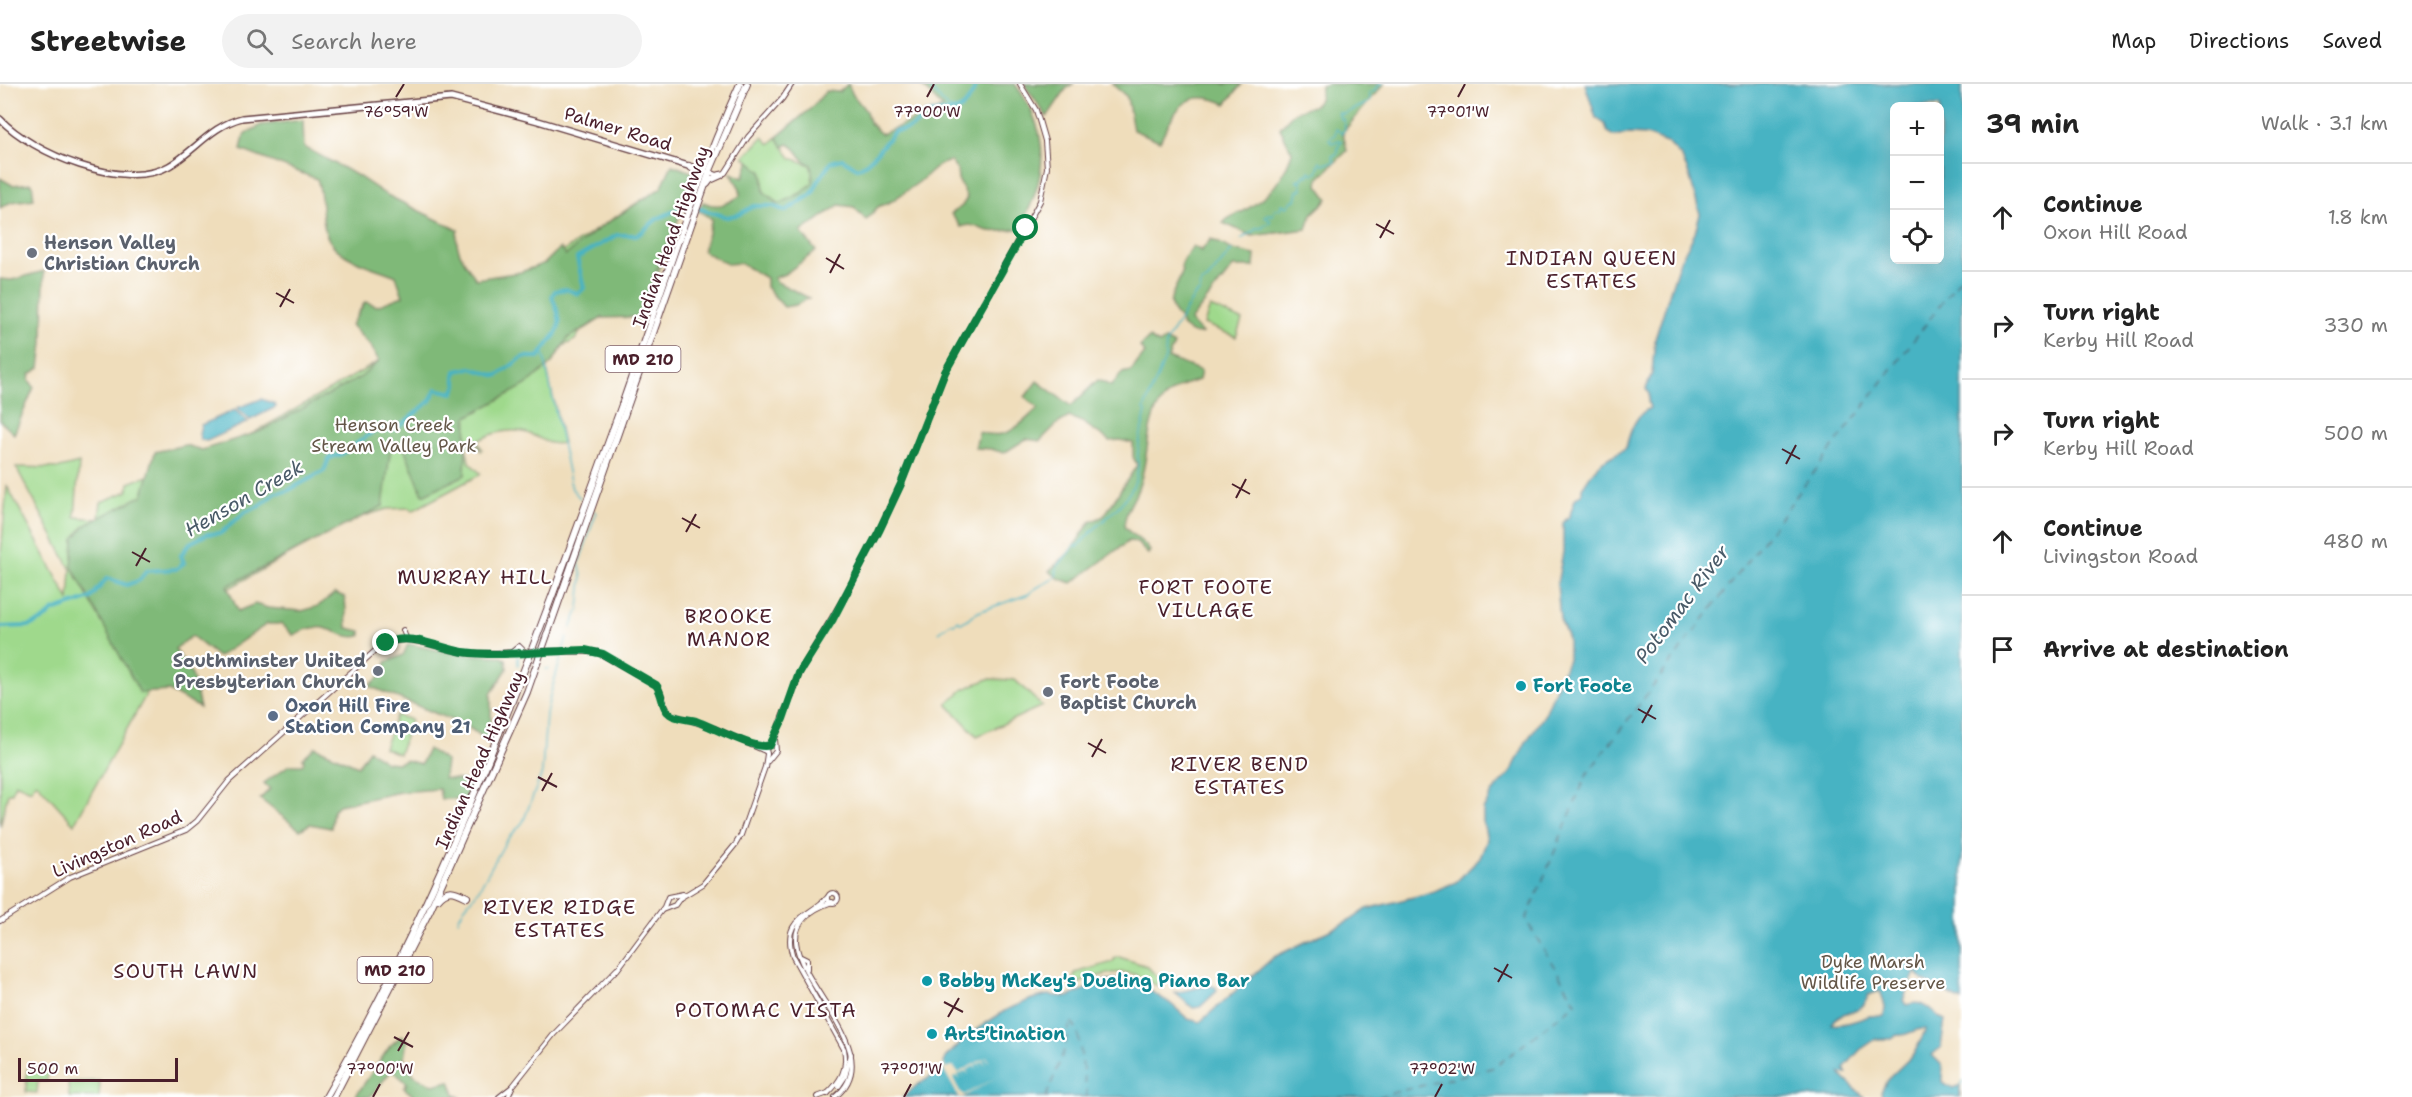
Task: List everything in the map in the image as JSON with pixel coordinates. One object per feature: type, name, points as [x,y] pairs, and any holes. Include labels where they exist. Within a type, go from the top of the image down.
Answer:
[{"type":"highway","name":"Indian Head Highway","points":[[326,1097],[407,944],[482,778],[579,522],[675,254],[703,192],[707,172],[740,84]]},
{"type":"highway","name":"Indian Head Highway","points":[[333,1097],[429,912],[530,683],[694,208],[700,180],[707,172],[747,84]]},
{"type":"highway","points":[[689,166],[699,173],[700,180]]},
{"type":"highway","points":[[703,192],[710,180],[721,175]]},
{"type":"highway","points":[[482,778],[537,651],[579,522]]},
{"type":"highway","points":[[496,761],[578,549]]},
{"type":"highway","points":[[429,912],[438,898],[446,891],[452,890],[467,897]]},
{"type":"main road","points":[[707,172],[721,175],[727,170],[748,137],[782,99],[792,84]]},
{"type":"main road","points":[[669,904],[669,896],[677,898],[703,884],[740,837],[765,767],[767,749],[775,738],[781,716],[799,673],[833,617],[879,531],[901,484],[945,372],[1032,218],[1041,196],[1047,168],[1045,141],[1036,110],[1020,84]]},
{"type":"main road","name":"Palmer Road","points":[[0,119],[13,132],[38,148],[65,159],[113,173],[139,175],[169,166],[215,129],[242,118],[444,98],[461,100],[538,121],[707,172]]},
{"type":"main road","points":[[403,630],[406,638],[461,652],[589,650],[603,654],[656,685],[666,710],[670,714],[702,723],[767,749],[776,748]]},
{"type":"main road","name":"Livingston Road","points":[[0,921],[70,877],[186,830],[197,821],[232,778],[373,653],[388,642],[406,638]]},
{"type":"main road","points":[[765,767],[776,753],[775,738]]},
{"type":"main road","points":[[767,749],[773,756]]},
{"type":"main road","points":[[821,997],[793,957],[791,934],[801,916],[832,893],[838,895],[837,902],[832,902],[809,914],[798,925],[794,941],[797,953],[844,1036],[853,1059],[850,1078],[835,1097]]},
{"type":"main road","points":[[828,897],[832,902]]},
{"type":"main road","points":[[499,1097],[508,1095],[555,1034],[617,969],[662,910],[669,904],[676,904],[677,898]]},
{"type":"main road","points":[[808,980],[846,1056],[843,1075],[827,1094]]},
{"type":"main road","points":[[817,1097],[827,1094],[842,1082],[851,1054]]},
{"type":"green space","points":[[848,84],[853,95],[866,111],[869,122],[881,134],[943,108],[920,84],[1015,84],[1027,102],[1040,138],[1042,156],[1036,191],[1019,229],[997,232],[972,226],[961,227],[951,214],[962,206],[967,198],[958,179],[957,170],[950,161],[939,165],[892,201],[878,207],[866,220],[854,207],[839,205],[801,232],[816,251],[785,274],[774,278],[777,282],[809,298],[796,305],[784,307],[766,287],[766,278],[740,263],[727,264],[703,251],[712,219],[699,211],[703,202],[722,205],[740,196],[740,189],[731,173],[743,178],[749,161],[762,172],[764,192],[779,204],[801,193],[813,183],[811,165],[803,160],[792,146],[788,144],[783,147],[777,137],[810,109],[826,91],[839,92]]},
{"type":"green space","points":[[1024,84],[1073,84],[1066,89],[1047,117]]},
{"type":"green space","points":[[1112,84],[1242,84],[1226,104],[1213,99],[1201,98],[1192,99],[1184,104],[1171,119],[1160,141],[1133,130],[1127,97]]},
{"type":"green space","points":[[1384,84],[1343,132],[1347,151],[1319,178],[1318,185],[1328,199],[1312,214],[1307,229],[1252,236],[1223,223],[1253,205],[1280,179],[1292,152],[1280,128],[1294,113],[1316,104],[1321,86]]},
{"type":"green space","name":"Henson Creek Stream Valley Park","points":[[303,120],[304,147],[358,176],[385,194],[458,230],[459,250],[476,279],[521,272],[545,263],[560,248],[566,255],[602,226],[661,188],[672,165],[695,173],[695,180],[637,317],[602,318],[568,338],[552,363],[526,385],[467,417],[465,475],[423,495],[404,448],[391,446],[383,506],[227,586],[238,611],[255,604],[268,608],[302,611],[318,606],[335,593],[345,597],[347,628],[361,631],[361,636],[347,636],[318,628],[293,635],[282,624],[267,624],[218,657],[192,636],[175,649],[192,675],[200,708],[169,691],[140,693],[72,567],[74,539],[84,526],[143,495],[155,452],[185,445],[202,450],[261,431],[361,377],[379,361],[371,347],[351,325],[365,302],[377,306],[403,296],[396,276],[344,255],[329,240],[325,230],[317,179],[241,150],[244,135],[261,125]]},
{"type":"green space","points":[[763,137],[770,144],[777,137],[791,158],[811,165],[813,183],[801,193],[780,204],[764,192],[762,172],[744,157]]},
{"type":"green space","points":[[0,178],[12,185],[32,183],[34,199],[11,202],[0,208]]},
{"type":"green space","name":"Henson Creek Stream Valley Park","points":[[646,197],[673,229],[642,321],[628,316],[603,317],[580,332],[575,340],[544,356],[563,443],[550,443],[518,431],[504,431],[483,438],[477,441],[481,451],[475,442],[466,447],[469,462],[481,474],[412,511],[409,508],[387,509],[354,519],[195,607],[74,824],[36,782],[31,790],[15,783],[12,793],[8,793],[0,827],[0,563],[7,486],[69,600],[71,570],[16,467],[60,468],[79,463],[75,517],[99,519],[101,502],[128,491],[129,483],[243,439],[408,345],[465,283],[535,270]]},
{"type":"green space","points":[[1211,239],[1233,250],[1255,255],[1254,267],[1233,267],[1190,321],[1202,333],[1196,334],[1181,325],[1180,319],[1171,307],[1171,301],[1186,256],[1193,246],[1201,251]]},
{"type":"green space","points":[[44,271],[43,343],[40,368],[30,374],[29,380],[34,387],[14,434],[0,421],[0,279],[12,280]]},
{"type":"green space","points":[[1210,307],[1242,320],[1236,337],[1204,324]]},
{"type":"green space","points":[[1149,338],[1159,344],[1165,340],[1174,345],[1168,358],[1201,371],[1199,380],[1180,387],[1166,396],[1152,421],[1140,483],[1124,526],[1150,551],[1148,554],[1136,542],[1129,541],[1072,583],[1060,579],[1049,571],[1071,551],[1090,522],[1104,516],[1137,465],[1133,457],[1133,443],[1120,440],[1110,441],[1082,422],[1069,417],[1057,424],[1040,441],[1026,439],[1004,453],[975,448],[979,432],[997,435],[1012,430],[1025,421],[1038,408],[1025,397],[1037,381],[1071,406],[1098,380],[1111,386],[1122,373],[1131,371],[1145,353],[1140,347]]},
{"type":"green space","points":[[408,644],[457,654],[499,656],[506,659],[507,669],[491,694],[491,722],[486,739],[466,726],[369,686],[383,674],[386,662],[403,655]]},
{"type":"green space","points":[[988,679],[1015,680],[1042,706],[977,736],[947,704],[964,689]]},
{"type":"green space","points":[[396,715],[411,720],[399,754],[384,748]]},
{"type":"green space","points":[[315,747],[358,766],[369,750],[386,762],[397,763],[406,760],[421,764],[428,749],[446,761],[444,778],[476,782],[468,799],[441,799],[439,789],[400,792],[339,805],[333,811],[331,828],[310,824],[300,830],[260,799],[270,789],[264,783],[289,765],[302,765],[303,758]]},
{"type":"green space","points":[[1119,957],[1147,966],[1160,980],[1159,986],[1136,975],[1125,973],[1103,975],[1074,985],[1075,973],[1113,962]]},
{"type":"green space","points":[[402,1035],[407,1041],[404,1058],[414,1075],[433,1085],[450,1081],[455,1094],[460,1097],[415,1097],[404,1088],[407,1083],[392,1070],[370,1097],[355,1097],[390,1046]]},
{"type":"green space","points":[[27,1069],[48,1070],[47,1081],[38,1081],[37,1093],[26,1092]]},
{"type":"green space","points":[[100,1081],[99,1097],[69,1097],[68,1082]]},
{"type":"water","name":"Potomac River","points":[[1585,84],[1962,84],[1962,1001],[1922,980],[1916,971],[1903,1000],[1906,1005],[1913,1003],[1924,1005],[1945,1020],[1941,1047],[1932,1055],[1943,1067],[1942,1082],[1954,1088],[1960,1085],[1960,1097],[1883,1097],[1881,1092],[1887,1080],[1913,1055],[1925,1029],[1897,1035],[1892,1039],[1876,1039],[1860,1050],[1844,1068],[1847,1074],[1840,1073],[1864,1097],[903,1097],[917,1085],[942,1070],[945,1058],[971,1033],[1006,1010],[1048,995],[1068,997],[1103,981],[1115,979],[1134,981],[1170,1003],[1188,1019],[1200,1022],[1274,957],[1351,920],[1367,909],[1429,893],[1456,882],[1480,858],[1487,840],[1483,810],[1492,793],[1511,772],[1526,742],[1545,714],[1568,659],[1568,639],[1560,619],[1557,584],[1563,552],[1563,523],[1570,515],[1575,499],[1582,493],[1582,488],[1594,470],[1603,461],[1626,448],[1631,431],[1640,415],[1650,408],[1649,394],[1646,389],[1652,373],[1655,339],[1679,263],[1695,233],[1700,214],[1688,171],[1682,158],[1669,144],[1646,135],[1613,136],[1608,132],[1605,124],[1596,118]],"holes":[[[1880,991],[1885,1006],[1884,1016],[1869,1016],[1855,1021],[1831,1024],[1840,1015],[1862,1006],[1868,995]]]},
{"type":"water","points":[[261,399],[275,404],[276,407],[250,420],[237,408]]},
{"type":"water","points":[[235,410],[248,422],[207,441],[201,440],[199,434],[201,425]]},
{"type":"water","points":[[1209,985],[1216,987],[1217,991],[1200,1007],[1193,1008],[1175,993]]},
{"type":"pier","points":[[987,1057],[990,1062],[986,1058],[983,1060],[986,1065],[982,1061],[979,1063],[982,1068],[978,1063],[975,1065],[977,1070],[974,1066],[966,1070],[969,1075],[965,1071],[962,1073],[964,1078],[961,1073],[958,1075],[960,1081],[957,1076],[953,1078],[959,1091],[964,1095],[999,1076],[963,1097],[959,1097],[940,1063],[942,1061],[946,1068],[953,1066],[958,1073]]},
{"type":"waterway","points":[[926,84],[949,109],[959,110]]},
{"type":"waterway","name":"Henson Creek","points":[[0,627],[29,626],[43,620],[53,611],[91,598],[107,578],[127,585],[140,580],[146,571],[176,569],[184,563],[181,555],[190,543],[207,534],[221,533],[245,512],[260,506],[275,493],[287,491],[324,471],[329,458],[342,454],[374,431],[393,429],[401,425],[430,401],[436,389],[453,393],[457,385],[456,371],[471,368],[497,376],[523,357],[539,357],[558,330],[559,318],[552,297],[555,291],[566,289],[578,294],[584,288],[577,258],[617,235],[638,235],[657,219],[687,205],[727,217],[740,214],[754,206],[773,206],[786,211],[812,194],[831,162],[842,159],[857,168],[862,166],[895,131],[913,126],[926,113],[959,110],[968,102],[977,84]]},
{"type":"waterway","points":[[1241,239],[1256,228],[1263,228],[1264,225],[1270,223],[1270,220],[1265,217],[1268,214],[1273,215],[1275,209],[1280,209],[1282,204],[1287,207],[1293,200],[1296,200],[1298,191],[1302,189],[1301,181],[1297,182],[1297,180],[1303,178],[1305,174],[1308,176],[1310,171],[1313,174],[1317,173],[1320,161],[1323,164],[1335,162],[1332,156],[1338,153],[1338,147],[1342,141],[1332,143],[1329,139],[1335,135],[1336,129],[1342,133],[1345,129],[1344,120],[1340,118],[1338,112],[1343,114],[1371,101],[1369,93],[1383,84]]},
{"type":"waterway","points":[[939,632],[958,620],[961,623],[978,612],[1029,594],[1056,577],[1057,567],[1075,545],[1078,547],[1129,494],[1137,476],[1141,432],[1146,412],[1144,409],[1165,359],[1166,342],[1195,295],[1200,292],[1201,283],[1208,279],[1232,250]]},
{"type":"waterway","points":[[543,351],[572,489],[580,498]]},
{"type":"waterway","points":[[571,628],[579,609],[582,577],[579,563],[596,513],[594,511]]},
{"type":"waterway","points":[[458,920],[464,908],[478,891],[506,841],[523,822],[542,773],[546,714],[567,637]]},
{"type":"waterway","points":[[500,648],[506,648]]},
{"type":"waterway","points":[[466,649],[471,649]]},
{"type":"waterway","points":[[482,649],[491,649]]},
{"type":"waterway","points":[[518,656],[518,665]]},
{"type":"waterway","points":[[1960,1085],[1962,1081]]},
{"type":"ferry route","points":[[1377,1097],[1495,1067],[1576,1003],[1526,920],[1587,774],[1962,276]]},
{"type":"ferry route","points":[[1046,1097],[1064,1051],[1071,1019]]},
{"type":"ferry route","points":[[1072,1022],[1078,1033],[1087,1097]]},
{"type":"place","name":"Henson Valley Christian Church","points":[[32,253]]},
{"type":"place","name":"Southminster United Presbyterian Church","points":[[378,671]]},
{"type":"place","name":"Fort Foote","points":[[1521,686]]},
{"type":"place","name":"Fort Foote Baptist Church","points":[[1048,692]]},
{"type":"place","name":"Oxon Hill Fire Station Company 21","points":[[273,716]]},
{"type":"place","name":"Bobby McKey's Dueling Piano Bar","points":[[927,981]]},
{"type":"place","name":"Arts’tination","points":[[932,1034]]},
{"type":"district","name":"INDIAN QUEEN ESTATES","points":[[1592,270]]},
{"type":"district","name":"MURRAY HILL","points":[[475,577]]},
{"type":"district","name":"FORT FOOTE VILLAGE","points":[[1206,598]]},
{"type":"district","name":"BROOKE MANOR","points":[[729,628]]},
{"type":"district","name":"RIVER BEND ESTATES","points":[[1240,776]]},
{"type":"district","name":"RIVER RIDGE ESTATES","points":[[560,918]]},
{"type":"district","name":"SOUTH LAWN","points":[[186,971]]},
{"type":"district","name":"POTOMAC VISTA","points":[[766,1010]]},
{"type":"route","points":[[386,643],[397,639],[409,639],[468,653],[585,650],[597,652],[656,685],[666,710],[670,714],[694,720],[758,746],[767,747],[775,738],[799,673],[833,619],[879,531],[901,484],[937,388],[1026,228]]},
{"type":"park label","name":"Dyke Marsh Wildlife Preserve","points":[[1873,972]]}]
